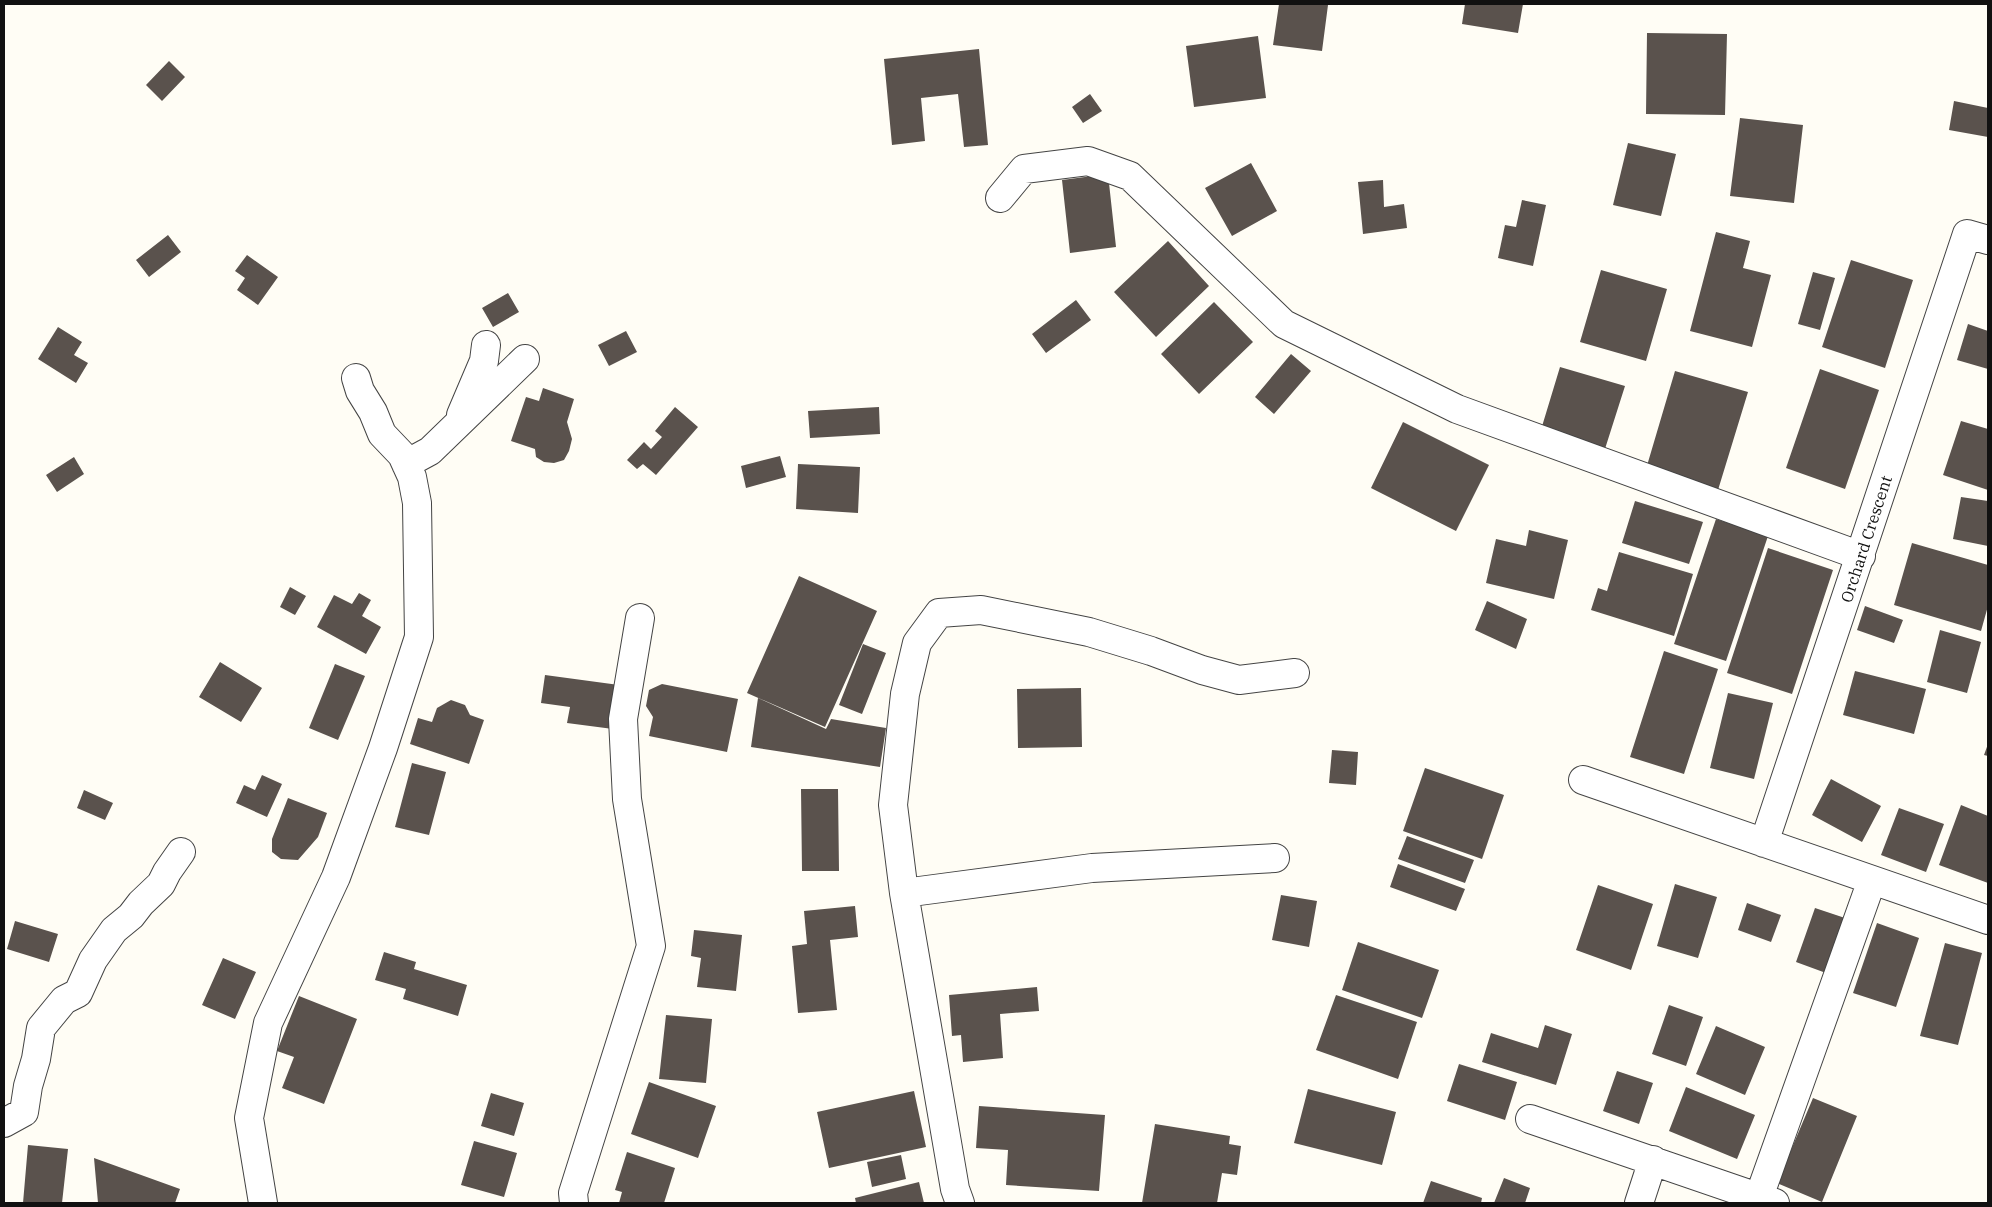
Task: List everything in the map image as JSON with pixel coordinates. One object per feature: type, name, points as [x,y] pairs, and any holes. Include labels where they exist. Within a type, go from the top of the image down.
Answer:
[{"type":"street","points":[[1000,198],[1024,169],[1088,161],[1130,176],[1284,324],[1457,409],[1861,556]]},
{"type":"street","name":"Orchard Crescent","points":[[1764,843],[1861,556],[1978,237]]},
{"type":"street","points":[[456,425],[484,361],[486,345]]},
{"type":"street","points":[[406,464],[430,451],[525,359]]},
{"type":"street","points":[[263,1203],[249,1118],[268,1023],[336,877],[384,748],[419,637],[417,503],[412,477],[402,455],[382,434],[360,391],[356,378]]},
{"type":"street","points":[[960,1203],[955,1189],[904,893],[893,805],[905,694],[917,643],[939,613],[980,610],[1089,632],[1151,651],[1202,670],[1240,680],[1296,673]]},
{"type":"street","points":[[574,1203],[574,1193],[651,946],[627,799],[623,719],[640,618]]},
{"type":"street","points":[[1584,780],[1988,920]]},
{"type":"street","points":[[4,1123],[24,1112],[41,1028],[64,1000],[78,993],[93,960],[114,930],[131,916],[141,903],[161,884],[181,852]]},
{"type":"street","points":[[904,893],[1092,868],[1275,858]]},
{"type":"street","points":[[1530,1119],[1768,1200],[1872,880]]},
{"type":"street","points":[[1639,1203],[1653,1160]]},
{"type":"building","points":[[1279,4],[1328,5],[1322,51],[1273,45]]},
{"type":"building","points":[[1465,4],[1523,4],[1518,33],[1462,24]]},
{"type":"building","points":[[1647,33],[1727,34],[1725,115],[1646,114]]},
{"type":"building","points":[[1258,36],[1266,98],[1194,107],[1186,46]]},
{"type":"building","points":[[979,49],[988,145],[964,147],[958,94],[921,98],[925,141],[892,145],[884,59]]},
{"type":"building","points":[[169,61],[185,77],[162,101],[146,85]]},
{"type":"building","points":[[1090,94],[1102,111],[1083,123],[1072,107]]},
{"type":"building","points":[[1954,101],[1988,108],[1988,137],[1949,130]]},
{"type":"building","points":[[1740,118],[1803,125],[1794,203],[1730,196]]},
{"type":"building","points":[[1628,143],[1676,154],[1661,216],[1613,205]]},
{"type":"building","points":[[1251,163],[1277,211],[1232,236],[1205,188]]},
{"type":"building","points":[[1108,174],[1116,247],[1070,253],[1062,180]]},
{"type":"building","points":[[1383,180],[1384,207],[1404,204],[1407,228],[1363,234],[1358,182]]},
{"type":"building","points":[[1522,200],[1546,205],[1533,266],[1498,258],[1505,225],[1516,227]]},
{"type":"building","points":[[1716,232],[1750,241],[1743,268],[1771,275],[1752,347],[1690,331]]},
{"type":"building","points":[[168,235],[181,252],[149,277],[136,260]]},
{"type":"building","points":[[1168,241],[1209,286],[1156,337],[1114,292]]},
{"type":"building","points":[[247,255],[278,277],[258,305],[237,290],[245,278],[235,271]]},
{"type":"building","points":[[1851,260],[1913,280],[1885,368],[1822,347]]},
{"type":"building","points":[[1601,270],[1667,289],[1646,361],[1580,342]]},
{"type":"building","points":[[1813,272],[1835,278],[1820,330],[1798,324]]},
{"type":"building","points":[[508,293],[519,312],[493,327],[482,308]]},
{"type":"building","points":[[1076,300],[1091,320],[1046,353],[1032,334]]},
{"type":"building","points":[[1214,302],[1253,342],[1199,394],[1161,354]]},
{"type":"building","points":[[1968,324],[1988,331],[1988,369],[1957,360]]},
{"type":"building","points":[[58,327],[82,342],[74,355],[88,363],[76,383],[38,359]]},
{"type":"building","points":[[626,331],[637,352],[609,366],[598,345]]},
{"type":"building","points":[[1291,354],[1311,371],[1274,414],[1255,397]]},
{"type":"building","points":[[1560,367],[1625,386],[1604,452],[1540,433]]},
{"type":"building","points":[[1820,369],[1879,390],[1845,489],[1786,468]]},
{"type":"building","points":[[1675,371],[1748,392],[1718,490],[1646,469]]},
{"type":"building","points":[[543,388],[574,399],[567,422],[572,439],[569,451],[564,460],[554,463],[544,462],[536,457],[535,449],[511,441],[526,397],[539,401]]},
{"type":"building","points":[[675,407],[698,427],[656,475],[643,464],[637,469],[627,460],[644,442],[651,449],[662,437],[655,431]]},
{"type":"building","points":[[879,407],[880,434],[810,438],[808,411]]},
{"type":"building","points":[[1961,421],[1988,429],[1988,490],[1943,475]]},
{"type":"building","points":[[1403,422],[1489,465],[1456,531],[1371,488]]},
{"type":"building","points":[[780,456],[786,477],[746,488],[741,466]]},
{"type":"building","points":[[74,457],[84,474],[57,492],[46,475]]},
{"type":"building","points":[[798,464],[860,467],[858,513],[796,509]]},
{"type":"building","points":[[1961,497],[1988,501],[1988,546],[1953,539]]},
{"type":"building","points":[[1635,501],[1703,522],[1689,564],[1622,543]]},
{"type":"building","points":[[1716,519],[1768,536],[1726,661],[1674,644]]},
{"type":"building","points":[[1529,530],[1568,540],[1554,599],[1486,583],[1496,539],[1526,546]]},
{"type":"building","points":[[1912,543],[1988,565],[1988,606],[1981,631],[1894,605]]},
{"type":"building","points":[[1768,548],[1833,570],[1792,694],[1727,673]]},
{"type":"building","points":[[1619,552],[1693,574],[1674,636],[1591,610],[1598,588],[1607,591]]},
{"type":"building","points":[[799,576],[877,611],[825,727],[747,693]]},
{"type":"building","points":[[290,587],[306,596],[295,615],[280,607]]},
{"type":"building","points":[[359,593],[371,600],[362,616],[381,627],[366,654],[317,627],[334,595],[352,604]]},
{"type":"building","points":[[1487,601],[1527,619],[1516,649],[1475,630]]},
{"type":"building","points":[[1865,606],[1903,620],[1894,643],[1857,630]]},
{"type":"building","points":[[1940,630],[1981,642],[1967,693],[1927,682]]},
{"type":"building","points":[[863,644],[886,653],[862,714],[839,705]]},
{"type":"building","points":[[1664,651],[1718,669],[1684,774],[1630,757]]},
{"type":"building","points":[[220,662],[262,688],[241,722],[199,697]]},
{"type":"building","points":[[335,664],[365,676],[338,740],[309,728]]},
{"type":"building","points":[[1855,671],[1926,689],[1914,734],[1843,715]]},
{"type":"building","points":[[545,675],[619,685],[613,729],[567,723],[570,707],[541,703]]},
{"type":"building","points":[[662,684],[738,699],[727,752],[649,736],[653,717],[646,706],[649,690]]},
{"type":"building","points":[[1081,688],[1082,747],[1018,748],[1017,689]]},
{"type":"building","points":[[1728,693],[1773,703],[1754,779],[1710,768]]},
{"type":"building","points":[[758,698],[826,729],[831,719],[886,728],[880,767],[751,747]]},
{"type":"building","points":[[451,700],[465,705],[470,715],[484,720],[469,764],[410,744],[418,718],[432,722],[437,708]]},
{"type":"building","points":[[1988,744],[1988,756],[1984,755]]},
{"type":"building","points":[[1332,750],[1358,752],[1356,785],[1329,783]]},
{"type":"building","points":[[412,763],[446,772],[429,835],[395,827]]},
{"type":"building","points":[[1425,768],[1504,795],[1482,859],[1403,831]]},
{"type":"building","points":[[262,775],[282,784],[267,817],[236,803],[244,785],[255,790]]},
{"type":"building","points":[[1831,779],[1881,806],[1862,842],[1812,815]]},
{"type":"building","points":[[801,789],[838,789],[839,871],[802,871]]},
{"type":"building","points":[[84,790],[113,803],[105,820],[77,808]]},
{"type":"building","points":[[288,798],[327,813],[318,837],[298,860],[281,859],[272,852],[272,839]]},
{"type":"building","points":[[1961,805],[1988,816],[1988,883],[1939,865]]},
{"type":"building","points":[[1899,808],[1944,824],[1926,872],[1881,855]]},
{"type":"building","points":[[1407,836],[1474,860],[1465,883],[1398,859]]},
{"type":"building","points":[[1398,864],[1465,889],[1456,911],[1390,887]]},
{"type":"building","points":[[1675,884],[1717,897],[1698,958],[1657,946]]},
{"type":"building","points":[[1598,885],[1653,904],[1631,970],[1576,950]]},
{"type":"building","points":[[1281,895],[1317,901],[1309,947],[1272,940]]},
{"type":"building","points":[[1747,903],[1781,915],[1771,942],[1738,930]]},
{"type":"building","points":[[855,906],[858,937],[830,940],[837,1010],[798,1013],[792,946],[807,944],[804,911]]},
{"type":"building","points":[[1815,908],[1845,918],[1826,973],[1796,962]]},
{"type":"building","points":[[15,921],[58,934],[49,962],[7,949]]},
{"type":"building","points":[[1877,923],[1919,938],[1896,1007],[1853,993]]},
{"type":"building","points":[[694,930],[742,935],[736,991],[697,987],[701,958],[691,956]]},
{"type":"building","points":[[1358,942],[1439,970],[1422,1018],[1342,990]]},
{"type":"building","points":[[1945,943],[1982,953],[1958,1045],[1920,1036]]},
{"type":"building","points":[[384,952],[416,962],[414,969],[467,985],[458,1016],[403,999],[406,989],[375,980]]},
{"type":"building","points":[[223,958],[256,972],[235,1019],[202,1005]]},
{"type":"building","points":[[1037,987],[1039,1011],[1000,1014],[1003,1058],[963,1062],[961,1035],[952,1036],[949,995]]},
{"type":"building","points":[[1336,995],[1417,1022],[1398,1079],[1316,1050]]},
{"type":"building","points":[[299,996],[357,1019],[324,1104],[282,1088],[294,1057],[277,1051]]},
{"type":"building","points":[[1669,1005],[1703,1017],[1686,1066],[1652,1054]]},
{"type":"building","points":[[666,1015],[712,1019],[706,1083],[659,1079]]},
{"type":"building","points":[[1545,1025],[1572,1034],[1556,1085],[1482,1062],[1491,1033],[1538,1048]]},
{"type":"building","points":[[1716,1026],[1765,1047],[1745,1095],[1696,1074]]},
{"type":"building","points":[[1459,1064],[1517,1082],[1505,1120],[1447,1101]]},
{"type":"building","points":[[1617,1071],[1653,1083],[1639,1124],[1603,1111]]},
{"type":"building","points":[[649,1082],[716,1106],[698,1158],[631,1134]]},
{"type":"building","points":[[1686,1087],[1755,1115],[1737,1159],[1669,1131]]},
{"type":"building","points":[[1308,1089],[1396,1112],[1382,1165],[1294,1143]]},
{"type":"building","points":[[914,1091],[926,1147],[829,1168],[817,1112]]},
{"type":"building","points":[[491,1093],[524,1103],[514,1136],[481,1126]]},
{"type":"building","points":[[1813,1098],[1857,1116],[1822,1202],[1777,1183]]},
{"type":"building","points":[[979,1106],[1105,1115],[1099,1191],[1006,1185],[1008,1150],[976,1148]]},
{"type":"building","points":[[1155,1124],[1230,1136],[1229,1144],[1241,1146],[1237,1175],[1222,1173],[1217,1203],[1142,1203]]},
{"type":"building","points":[[474,1141],[517,1153],[504,1197],[461,1185]]},
{"type":"building","points":[[28,1145],[68,1149],[62,1203],[23,1203]]},
{"type":"building","points":[[627,1152],[675,1168],[664,1203],[619,1203],[622,1192],[615,1190]]},
{"type":"building","points":[[901,1155],[906,1179],[872,1187],[867,1162]]},
{"type":"building","points":[[94,1158],[180,1189],[175,1203],[98,1203]]},
{"type":"building","points":[[1504,1178],[1530,1188],[1525,1203],[1494,1203]]},
{"type":"building","points":[[1431,1181],[1482,1198],[1481,1203],[1423,1203]]},
{"type":"building","points":[[919,1182],[924,1203],[856,1203],[855,1198]]}]
